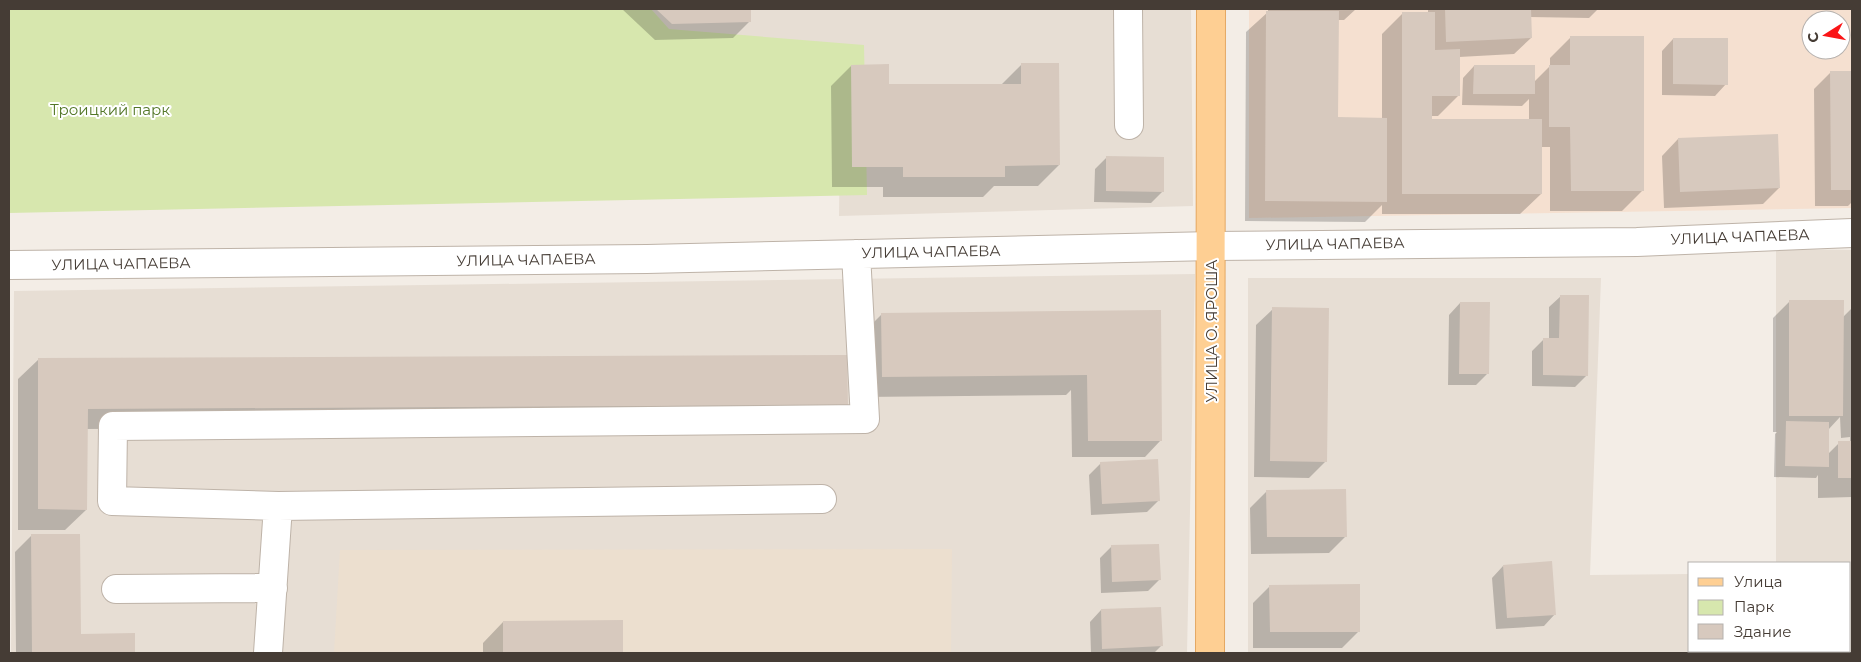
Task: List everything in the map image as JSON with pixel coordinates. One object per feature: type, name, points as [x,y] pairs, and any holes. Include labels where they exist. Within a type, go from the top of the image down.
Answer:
[{"type":"main road","name":"УЛИЦА О. ЯРОША","points":[[1210,653],[1211,9]]},
{"type":"street","points":[[1128,9],[1129,125]]},
{"type":"street","name":"УЛИЦА ЧАПАЕВА","points":[[9,265],[647,259],[1212,246],[1637,242],[1852,233]]},
{"type":"street","points":[[822,499],[278,506],[112,501],[113,426],[865,419],[856,254]]},
{"type":"street","points":[[268,653],[278,506]]},
{"type":"street","points":[[116,589],[273,588]]},
{"type":"shaded area","points":[[626,9],[1191,9],[1193,206],[839,216],[841,65],[674,56]]},
{"type":"shaded area","points":[[1249,9],[1852,9],[1852,208],[1249,218]]},
{"type":"shaded area","points":[[1776,249],[1852,250],[1852,653],[1248,653],[1248,278],[1601,278],[1590,575],[1688,574],[1688,652],[1851,652],[1851,562],[1776,562]]},
{"type":"shaded area","points":[[1195,274],[1187,653],[11,653],[14,291]]},
{"type":"shaded area","points":[[952,549],[951,653],[334,653],[340,550]]},
{"type":"green space","name":"Троицкий парк","points":[[9,9],[651,9],[669,29],[864,45],[867,195],[9,213]]},
{"type":"building","points":[[656,9],[751,9],[751,22],[672,24]]},
{"type":"building","points":[[1445,9],[1531,9],[1532,38],[1446,42]]},
{"type":"building","points":[[1266,11],[1339,11],[1338,117],[1387,118],[1387,202],[1265,201]]},
{"type":"building","points":[[1402,12],[1435,12],[1435,50],[1460,49],[1460,96],[1432,96],[1432,119],[1542,119],[1542,194],[1402,194]]},
{"type":"building","points":[[1570,36],[1644,36],[1644,191],[1571,191],[1570,127],[1549,127],[1549,65],[1570,65]]},
{"type":"building","points":[[1673,38],[1728,38],[1728,85],[1673,84]]},
{"type":"building","points":[[1021,63],[1059,63],[1060,165],[1005,166],[1005,177],[903,177],[903,167],[852,167],[851,65],[889,64],[889,84],[1021,84]]},
{"type":"building","points":[[1474,65],[1535,65],[1535,94],[1473,94]]},
{"type":"building","points":[[1830,71],[1852,71],[1852,190],[1831,190]]},
{"type":"building","points":[[1778,134],[1780,188],[1680,192],[1678,138]]},
{"type":"building","points":[[1106,156],[1164,157],[1164,192],[1106,191]]},
{"type":"building","points":[[1560,295],[1589,295],[1588,376],[1543,375],[1543,338],[1559,338]]},
{"type":"building","points":[[1789,300],[1844,300],[1843,416],[1789,416]]},
{"type":"building","points":[[1460,302],[1490,302],[1489,374],[1459,374]]},
{"type":"building","points":[[1272,307],[1329,308],[1327,462],[1270,461]]},
{"type":"building","points":[[1161,310],[1162,441],[1088,441],[1087,375],[882,377],[881,313]]},
{"type":"building","points":[[847,355],[848,405],[88,409],[87,510],[38,509],[38,358]]},
{"type":"building","points":[[1786,421],[1829,422],[1829,467],[1785,466]]},
{"type":"building","points":[[1838,441],[1852,441],[1852,478],[1838,478]]},
{"type":"building","points":[[1158,459],[1160,501],[1102,504],[1100,462]]},
{"type":"building","points":[[1346,489],[1347,537],[1267,537],[1266,490]]},
{"type":"building","points":[[31,534],[80,534],[81,634],[135,633],[135,653],[32,653]]},
{"type":"building","points":[[1159,544],[1161,580],[1112,582],[1111,545]]},
{"type":"building","points":[[1552,561],[1556,615],[1507,618],[1503,565]]},
{"type":"building","points":[[1360,584],[1360,632],[1270,632],[1269,585]]},
{"type":"building","points":[[1161,607],[1163,646],[1102,649],[1101,609]]},
{"type":"building","points":[[623,620],[623,653],[503,653],[503,621]]}]
